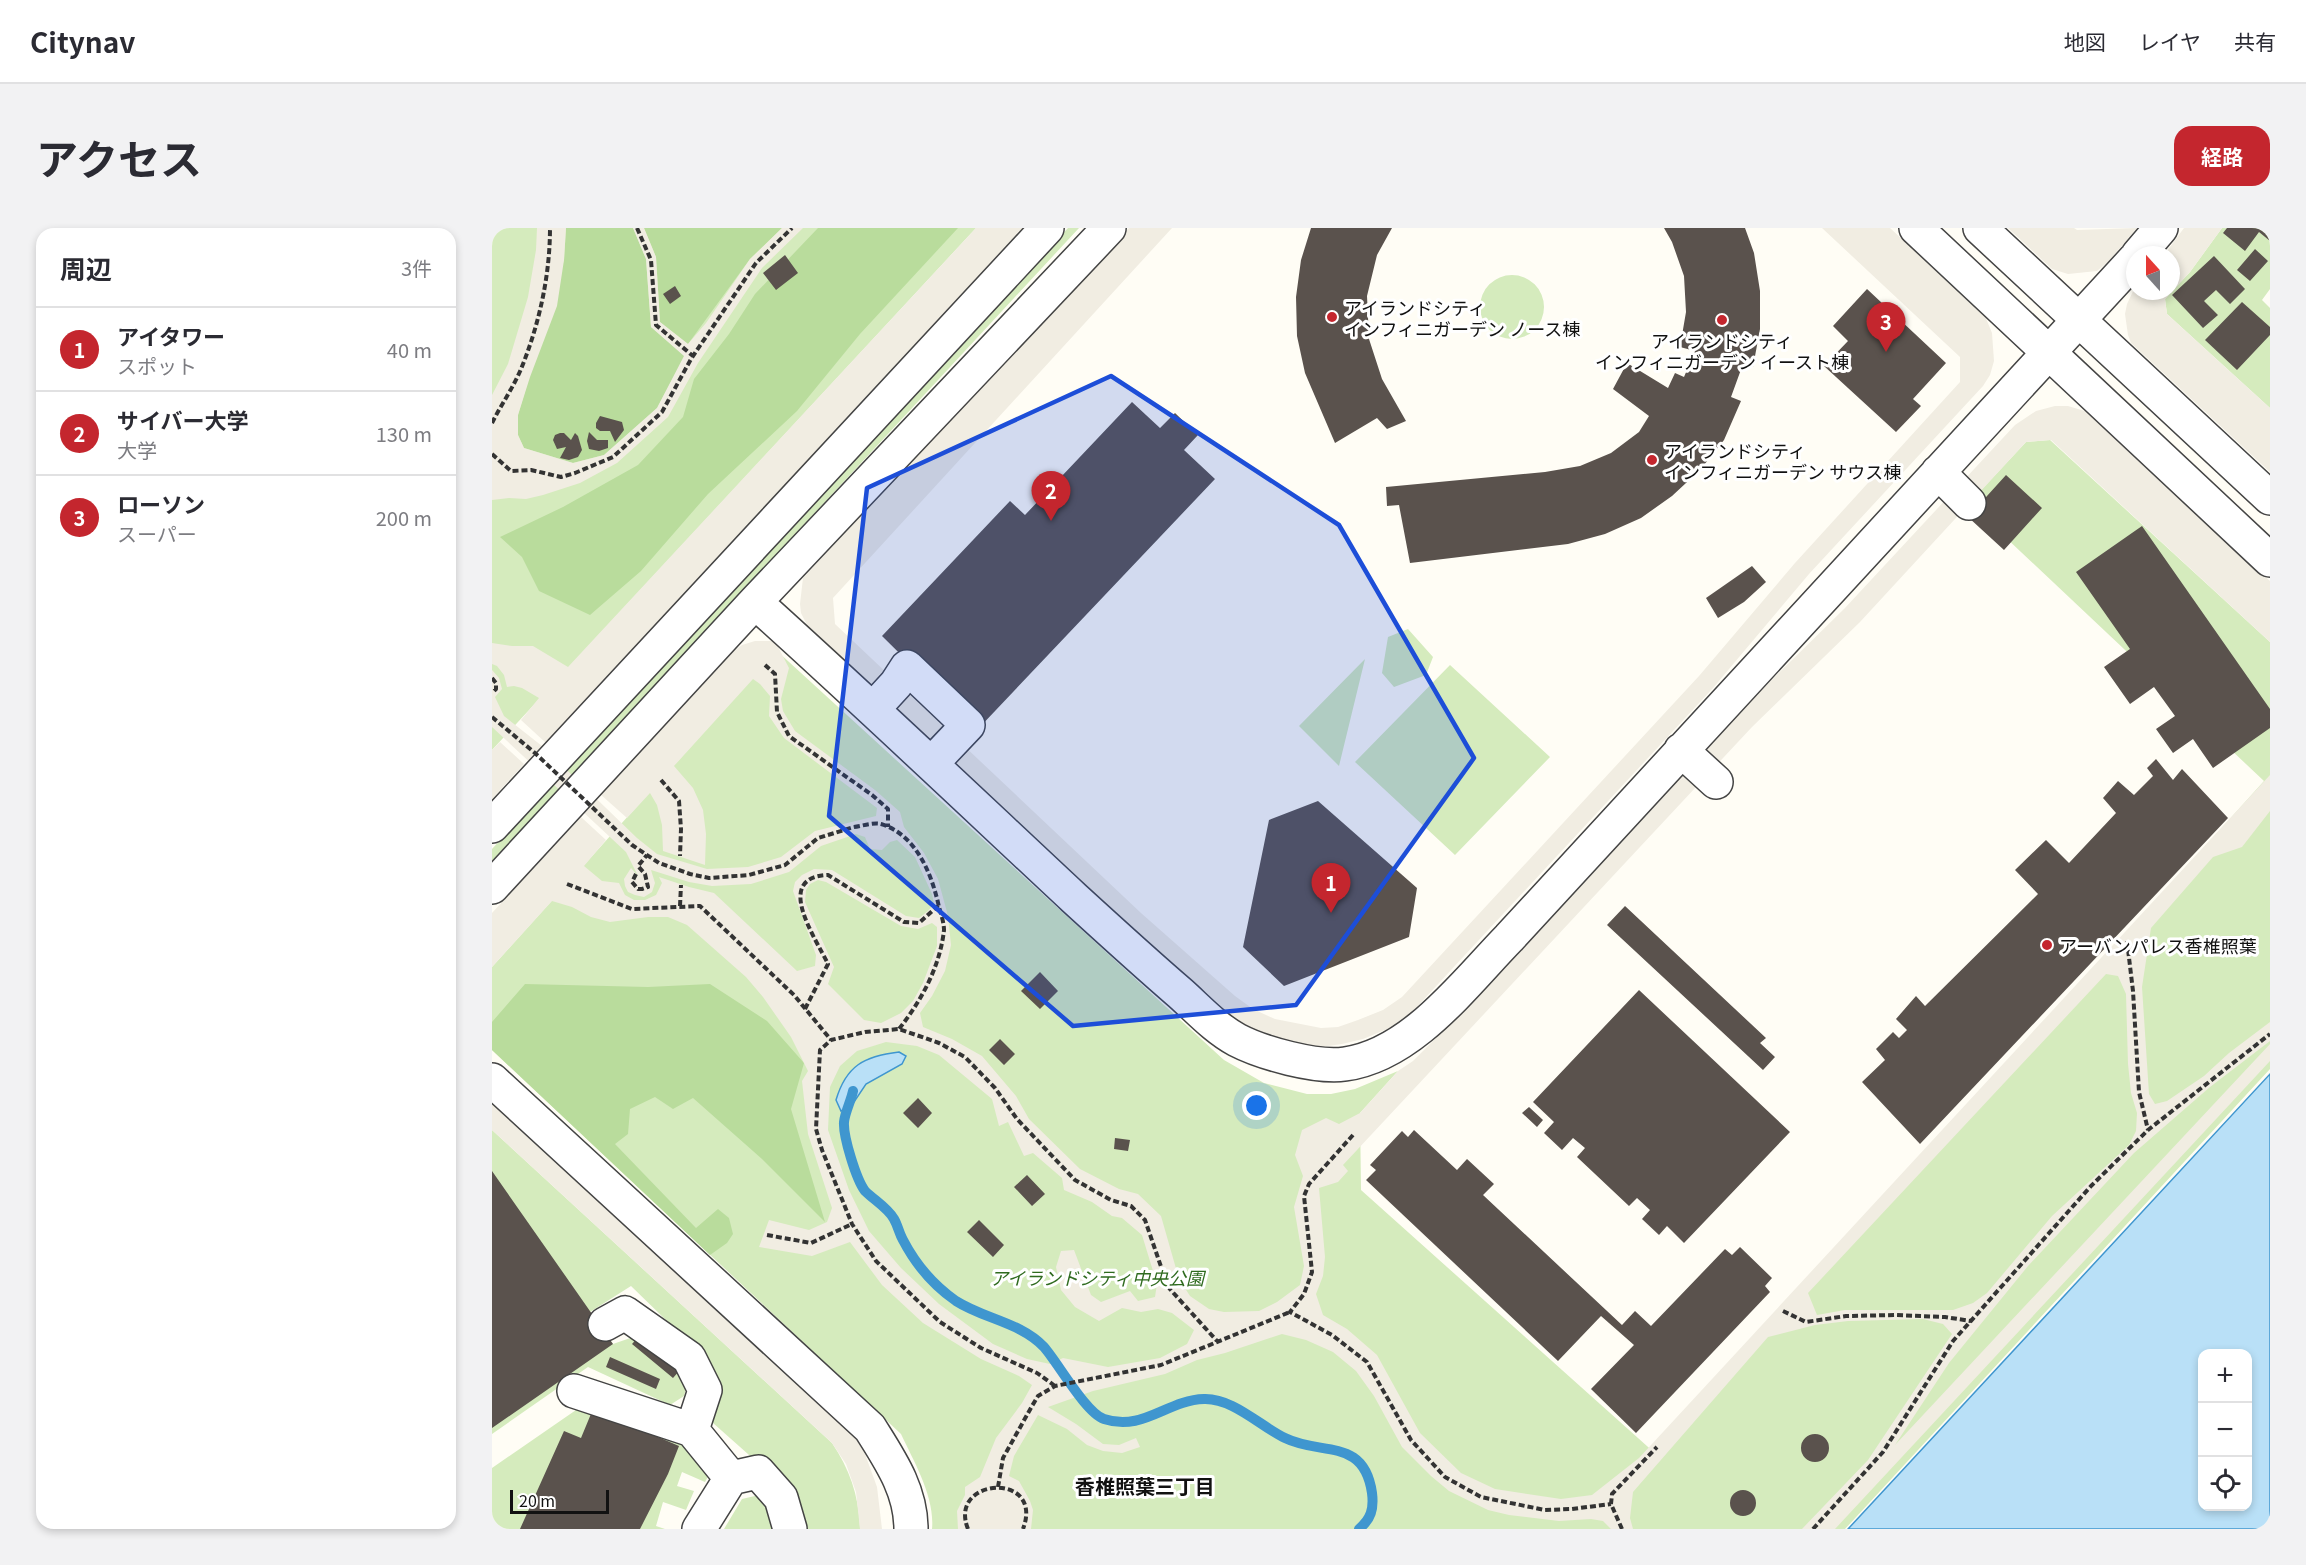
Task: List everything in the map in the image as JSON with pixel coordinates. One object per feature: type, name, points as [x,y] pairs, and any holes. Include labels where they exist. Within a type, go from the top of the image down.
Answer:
[{"type":"street","points":[[492,826],[1047,228]]},
{"type":"street","points":[[492,887],[755,602],[1109,228]]},
{"type":"street","points":[[1916,228],[2270,560]]},
{"type":"street","points":[[1980,228],[2270,498]]},
{"type":"street","points":[[2146,246],[2161,228]]},
{"type":"street","points":[[755,602],[873,709],[1118,939],[1213,1023],[1235,1039],[1263,1051],[1310,1062],[1344,1064],[1367,1058],[1399,1044],[1423,1026],[1509,938],[2126,269]]},
{"type":"street","points":[[1938,472],[1969,503]]},
{"type":"street","points":[[873,709],[896,684],[907,667],[968,724],[931,764]]},
{"type":"street","points":[[1681,750],[1716,782]]},
{"type":"street","points":[[492,1080],[870,1428],[897,1472],[906,1493],[911,1513],[911,1529]]},
{"type":"street","points":[[605,1324],[625,1313],[689,1358],[705,1390],[692,1430]]},
{"type":"street","points":[[574,1391],[692,1430],[731,1478]]},
{"type":"street","points":[[699,1529],[731,1478],[758,1472],[781,1498],[790,1529]]},
{"type":"path","points":[[492,423],[520,370],[542,301],[550,255],[550,228]]},
{"type":"path","points":[[637,228],[651,260],[656,325],[693,356]]},
{"type":"path","points":[[492,454],[511,471],[531,470],[561,477],[613,457],[662,412],[693,356],[756,263],[792,228]]},
{"type":"path","points":[[765,665],[775,674],[777,712],[789,736],[888,809],[888,827]]},
{"type":"path","points":[[492,678],[496,683],[496,689],[492,692]]},
{"type":"path","points":[[492,717],[535,753],[632,845],[659,863],[690,874],[709,878],[749,875],[785,865],[818,838],[854,827],[880,823],[902,835],[921,857],[933,881],[944,928],[935,968],[915,1008],[899,1029]]},
{"type":"path","points":[[661,780],[679,801],[680,856]]},
{"type":"path","points":[[636,874],[632,882],[634,885],[642,889],[648,887],[645,874],[638,866],[647,855]]},
{"type":"path","points":[[805,1009],[828,964],[801,908],[799,891],[806,880],[828,875],[904,922],[919,923],[939,905]]},
{"type":"path","points":[[567,884],[632,909],[700,906],[794,995],[831,1040]]},
{"type":"path","points":[[680,906],[681,885]]},
{"type":"path","points":[[2127,941],[2133,991],[2139,1092],[2148,1130]]},
{"type":"path","points":[[1055,1386],[1037,1373],[981,1348],[940,1322],[876,1260],[852,1224],[822,1150],[816,1128],[820,1050],[831,1040],[865,1032],[899,1029],[939,1044],[965,1057],[995,1088],[1017,1119],[1075,1180],[1111,1200],[1131,1206],[1145,1221],[1168,1287],[1217,1341]]},
{"type":"path","points":[[1813,1529],[1883,1452],[1953,1341],[2082,1195],[2148,1130],[2270,1034]]},
{"type":"path","points":[[998,1486],[1003,1458],[1038,1396],[1055,1386],[1161,1365],[1290,1312],[1304,1294],[1312,1272],[1304,1196],[1309,1184],[1353,1135]]},
{"type":"path","points":[[767,1235],[811,1243],[852,1224]]},
{"type":"path","points":[[1783,1311],[1806,1323],[1846,1316],[1886,1315],[1945,1317],[1971,1321]]},
{"type":"path","points":[[1290,1312],[1332,1335],[1367,1362],[1411,1440],[1446,1477],[1481,1497],[1545,1510],[1611,1504]]},
{"type":"path","points":[[1622,1529],[1611,1504],[1612,1494],[1657,1447]]},
{"type":"path","points":[[968,1529],[965,1511],[969,1501],[977,1493],[998,1486],[1009,1488],[1018,1494],[1024,1503],[1026,1519],[1023,1529]]},
{"type":"highlighted area","points":[[1111,376],[1339,525],[1474,758],[1296,1005],[1073,1026],[829,816],[867,488]]},
{"type":"green space","points":[[492,228],[976,228],[492,750]]},
{"type":"green space","points":[[566,228],[633,228],[646,259],[651,327],[685,356],[657,408],[604,455],[573,463],[524,448],[518,435],[518,415],[564,260]]},
{"type":"green space","points":[[644,228],[782,228],[750,259],[688,344],[660,322],[656,257]]},
{"type":"green space","points":[[818,228],[958,228],[860,334],[797,411],[708,494],[641,571],[590,615],[539,591],[522,557],[500,537],[563,507],[638,465],[683,417],[694,379],[729,334],[755,294]]},
{"type":"green space","points":[[1068,228],[1079,228],[492,861],[492,849]]},
{"type":"green space","points":[[2222,228],[2270,228],[2270,289],[2262,300],[2270,308],[2270,408],[2167,314],[2165,300],[2180,300],[2180,283]]},
{"type":"green space","points":[[1506,275],[1518,275],[1535,284],[1542,295],[1544,307],[1542,319],[1535,330],[1518,339],[1506,339],[1494,334],[1485,325],[1480,313],[1480,301],[1485,289],[1494,280]]},
{"type":"green space","name":"アイランドシティ中央公園","points":[[2050,440],[2270,642],[2270,1069],[1845,1529],[932,1529],[927,1492],[901,1434],[492,1050],[492,967],[777,651],[1224,1060],[1264,1083],[1307,1094],[1331,1094],[1355,1089],[1398,1071],[1360,1113],[1361,1190],[1657,1455],[2264,781],[1969,503],[2026,442]]},
{"type":"green space","points":[[1408,629],[1433,657],[1426,675],[1394,687],[1382,673],[1388,637]]},
{"type":"green space","points":[[1365,659],[1339,766],[1299,726]]},
{"type":"green space","points":[[1450,665],[1550,757],[1455,855],[1355,762]]},
{"type":"green space","points":[[525,984],[648,987],[710,984],[767,1021],[804,1063],[791,1109],[825,1222],[762,1159],[693,1098],[673,1109],[655,1097],[630,1109],[628,1134],[615,1144],[696,1228],[718,1209],[729,1218],[733,1234],[727,1243],[710,1255],[492,1050],[492,1022]]},
{"type":"green space","points":[[492,1130],[832,1443],[844,1463],[852,1484],[858,1505],[860,1529],[801,1529],[783,1485],[713,1423],[708,1415],[705,1358],[631,1286],[590,1312],[613,1344],[639,1335],[682,1377],[687,1385],[684,1396],[670,1405],[588,1367],[492,1434]]},
{"type":"green space","points":[[594,1402],[681,1439],[711,1471],[705,1482],[682,1472],[677,1486],[694,1491],[686,1510],[663,1502],[656,1526],[665,1529],[492,1529],[492,1468],[576,1410]]},
{"type":"green space","points":[[759,1495],[770,1502],[775,1529],[724,1529],[742,1499]]},
{"type":"shaded area","points":[[537,228],[566,228],[564,260],[557,306],[518,415],[518,435],[524,448],[573,463],[604,455],[657,408],[684,356],[651,327],[646,259],[633,228],[644,228],[656,257],[660,322],[688,344],[706,323],[750,259],[782,228],[803,228],[762,268],[698,363],[668,417],[617,463],[580,483],[543,495],[526,499],[492,500],[492,395],[508,364],[528,297],[536,250]]},
{"type":"shaded area","points":[[976,228],[1023,228],[546,743],[521,720],[539,698],[522,688],[507,687],[504,675],[497,666],[492,664],[492,643],[533,646],[568,667]]},
{"type":"shaded area","points":[[1129,228],[1172,228],[833,598],[835,624],[1141,913],[1235,996],[1253,1009],[1275,1019],[1321,1028],[1338,1027],[1358,1020],[1383,1010],[1402,997],[1699,676],[1795,563],[1960,382],[1960,357],[1822,228],[1890,228],[1985,316],[1992,333],[1994,361],[1990,375],[1983,386],[1809,574],[1713,688],[1413,1011],[1392,1027],[1363,1039],[1321,1047],[1293,1044],[1243,1026],[1222,1011],[1128,928],[809,629],[801,613],[803,578]]},
{"type":"shaded area","points":[[2008,228],[2074,228],[2077,230],[2137,228],[2109,261],[2097,271],[2068,274],[2052,269]]},
{"type":"shaded area","points":[[2184,228],[2222,228],[2180,283],[2180,246],[2171,246]]},
{"type":"shaded area","points":[[2129,300],[2165,300],[2167,314],[2270,408],[2270,472],[2131,343],[2125,314]]},
{"type":"shaded area","points":[[2055,406],[2068,406],[2088,412],[2270,581],[2270,642],[2051,440],[2026,442],[1860,622],[1752,727],[1343,1165],[1348,1171],[1338,1182],[1319,1188],[1325,1257],[1323,1276],[1316,1294],[1323,1315],[1347,1329],[1377,1355],[1420,1433],[1461,1473],[1495,1489],[1561,1499],[1592,1495],[1639,1458],[2270,775],[2270,811],[2242,847],[2213,857],[2151,928],[2142,987],[2149,1094],[2155,1104],[2167,1101],[2204,1076],[2229,1053],[2270,1022],[2270,1041],[2210,1087],[2134,1153],[2028,1266],[1949,1363],[1895,1445],[2270,1044],[2270,1061],[1835,1529],[1802,1529],[1868,1460],[1952,1334],[1943,1324],[1923,1319],[1848,1321],[1815,1325],[1768,1337],[1633,1492],[1630,1518],[1633,1529],[1611,1529],[1603,1521],[1591,1519],[1559,1521],[1509,1515],[1488,1510],[1449,1491],[1402,1447],[1374,1396],[1356,1371],[1333,1352],[1306,1340],[1282,1334],[1197,1360],[1165,1374],[1093,1391],[1048,1407],[1103,1444],[1119,1445],[1136,1438],[1140,1447],[1122,1453],[1103,1451],[1087,1445],[1067,1429],[1038,1415],[1014,1456],[1009,1476],[1019,1481],[1030,1501],[1033,1510],[1031,1529],[958,1529],[957,1511],[965,1495],[965,1487],[980,1477],[996,1438],[1022,1403],[1032,1385],[1019,1376],[981,1359],[923,1323],[882,1285],[850,1242],[812,1256],[759,1247],[769,1220],[809,1230],[827,1222],[832,1208],[808,1134],[802,1081],[808,1071],[791,1037],[763,997],[746,977],[687,925],[668,917],[610,922],[552,901],[492,967],[492,913],[581,817],[606,840],[584,866],[602,881],[619,883],[625,895],[634,900],[645,900],[656,895],[662,883],[659,877],[714,893],[797,971],[815,966],[816,955],[793,891],[795,882],[802,875],[814,869],[832,870],[906,916],[919,918],[928,911],[934,904],[932,894],[915,857],[897,840],[890,842],[882,850],[870,849],[865,837],[856,834],[821,846],[789,872],[751,884],[712,886],[689,882],[651,870],[655,883],[652,892],[644,897],[635,895],[628,892],[625,886],[624,879],[631,868],[638,876],[626,852],[492,727],[492,670],[499,678],[502,689],[495,697],[504,716],[542,746],[637,838],[657,854],[707,869],[748,867],[781,857],[815,831],[876,816],[877,808],[784,738],[769,716],[770,696],[753,679],[674,766],[693,788],[703,810],[706,834],[705,865],[663,851],[662,825],[657,805],[650,793],[627,818],[600,794],[730,654],[742,645],[755,641],[775,641],[789,668],[781,699],[783,711],[795,731],[875,790],[900,812],[904,827],[924,853],[938,879],[948,916],[951,945],[945,971],[920,1013],[923,1027],[952,1039],[982,1056],[1016,1096],[1029,1119],[1080,1169],[1119,1189],[1138,1194],[1161,1216],[1179,1279],[1190,1296],[1209,1309],[1224,1312],[1259,1311],[1277,1302],[1300,1285],[1304,1266],[1294,1207],[1303,1176],[1295,1155],[1302,1130],[1326,1118],[1339,1124],[1360,1113],[1398,1071],[1413,1061],[1441,1033],[1739,712],[1845,608],[2015,425],[2036,411]],"holes":[[[818,880],[826,882],[901,926],[918,929],[932,923],[937,927],[937,946],[923,983],[913,1001],[901,1013],[881,1023],[864,1020],[828,984],[834,967],[805,902],[806,890],[810,884]],[[2106,974],[2118,976],[2126,994],[2128,1064],[2131,1093],[2137,1113],[2136,1131],[2129,1145],[2052,1216],[1987,1293],[1973,1303],[1953,1310],[1845,1310],[1817,1315],[1808,1293]],[[886,1042],[917,1046],[939,1055],[992,1099],[999,1126],[1008,1122],[1024,1156],[1033,1153],[1062,1178],[1064,1190],[1092,1202],[1112,1216],[1122,1218],[1142,1235],[1157,1284],[1155,1297],[1138,1301],[1130,1291],[1101,1302],[1091,1295],[1074,1250],[1061,1251],[1056,1267],[1061,1290],[1075,1307],[1099,1321],[1122,1308],[1141,1312],[1158,1309],[1172,1313],[1194,1330],[1187,1344],[1160,1358],[1108,1367],[1063,1358],[1050,1364],[1027,1359],[993,1344],[939,1304],[901,1268],[869,1231],[849,1190],[828,1130],[830,1087],[840,1066],[857,1051]]]},
{"type":"shaded area","points":[[500,742],[524,764],[492,799],[492,750]]},
{"type":"shaded area","points":[[492,1101],[851,1431],[865,1454],[877,1487],[882,1529],[860,1529],[856,1492],[846,1464],[832,1443],[492,1130]]},
{"type":"water","points":[[899,1052],[906,1056],[902,1064],[866,1084],[854,1102],[841,1111],[836,1100],[840,1088],[851,1071],[876,1056]]},
{"type":"water","points":[[2270,1074],[2270,1529],[1848,1529]]},
{"type":"building","name":"アイランドシティ インフィニガーデン ノース棟","points":[[1311,228],[1392,228],[1377,255],[1367,296],[1369,339],[1382,379],[1406,421],[1387,429],[1377,418],[1335,443],[1305,373],[1297,336],[1296,297],[1301,260]]},
{"type":"building","name":"アイランドシティ インフィニガーデン サウス棟","points":[[1664,228],[1745,228],[1754,253],[1760,291],[1760,329],[1753,367],[1743,364],[1731,397],[1741,401],[1724,440],[1700,470],[1672,496],[1641,518],[1605,534],[1568,544],[1410,563],[1399,505],[1387,506],[1386,487],[1545,472],[1580,466],[1611,453],[1639,432],[1649,416],[1613,389],[1627,363],[1668,388],[1675,373],[1684,377],[1695,351],[1680,347],[1686,312],[1684,276],[1672,242]]},
{"type":"building","points":[[2227,228],[2270,228],[2270,241],[2259,232],[2245,251],[2223,233]]},
{"type":"building","points":[[2255,249],[2268,261],[2250,281],[2237,270]]},
{"type":"building","points":[[785,255],[798,273],[776,290],[763,273]]},
{"type":"building","points":[[2214,256],[2245,289],[2230,304],[2216,290],[2204,301],[2218,315],[2203,328],[2177,300],[2180,300],[2180,288]]},
{"type":"building","points":[[675,286],[681,296],[670,304],[663,294]]},
{"type":"building","points":[[1867,289],[1946,363],[1913,399],[1921,406],[1896,432],[1824,366],[1848,341],[1833,326]]},
{"type":"building","points":[[2242,302],[2270,327],[2270,335],[2237,370],[2205,340]]},
{"type":"building","points":[[1132,402],[1160,428],[1175,413],[1198,435],[1184,450],[1215,479],[977,730],[882,636],[1010,501],[1025,515]]},
{"type":"building","points":[[600,416],[622,422],[624,430],[615,442],[610,431],[600,431],[596,428]]},
{"type":"building","points":[[589,432],[597,440],[608,440],[608,448],[599,451],[589,449],[587,441]]},
{"type":"building","points":[[564,433],[571,440],[575,433],[578,436],[582,450],[578,457],[569,460],[560,458],[566,447],[557,449],[553,440],[555,435]]},
{"type":"building","points":[[2006,475],[2042,508],[2004,550],[1968,517]]},
{"type":"building","points":[[2142,526],[2270,709],[2270,728],[2213,768],[2193,739],[2173,753],[2156,729],[2175,716],[2154,687],[2130,704],[2104,667],[2130,649],[2076,572]]},
{"type":"building","points":[[1752,566],[1766,582],[1744,602],[1718,618],[1706,598]]},
{"type":"building","name":"アーバンパレス香椎照葉","points":[[2156,759],[2173,780],[2182,769],[2228,818],[1920,1144],[1862,1082],[1885,1060],[1876,1049],[1893,1032],[1899,1038],[1907,1030],[1896,1019],[1916,996],[1925,1006],[2038,894],[2015,870],[2046,840],[2069,863],[2116,813],[2103,798],[2118,781],[2134,795],[2153,776],[2147,768]]},
{"type":"building","points":[[1318,801],[1417,888],[1409,937],[1284,986],[1243,947],[1269,820]]},
{"type":"building","points":[[1625,906],[1766,1038],[1760,1043],[1775,1057],[1763,1070],[1607,925]]},
{"type":"building","points":[[1040,972],[1058,991],[1040,1009],[1021,991]]},
{"type":"building","points":[[1639,990],[1790,1132],[1684,1243],[1667,1226],[1659,1235],[1642,1219],[1650,1210],[1637,1198],[1629,1206],[1577,1157],[1585,1148],[1573,1138],[1562,1150],[1544,1133],[1554,1122],[1533,1102]]},
{"type":"building","points":[[1000,1039],[1015,1054],[1004,1065],[989,1050]]},
{"type":"building","points":[[918,1098],[932,1113],[918,1128],[903,1113]]},
{"type":"building","points":[[1529,1107],[1543,1120],[1537,1127],[1522,1113]]},
{"type":"building","points":[[1414,1130],[1457,1170],[1467,1159],[1494,1184],[1483,1195],[1622,1325],[1635,1311],[1651,1326],[1725,1249],[1732,1255],[1740,1247],[1772,1278],[1765,1286],[1770,1292],[1636,1433],[1591,1389],[1634,1345],[1601,1316],[1558,1361],[1366,1180],[1376,1170],[1370,1165],[1402,1131],[1408,1137]]},
{"type":"building","points":[[1115,1138],[1130,1140],[1128,1151],[1114,1149]]},
{"type":"building","points":[[492,1171],[613,1344],[492,1428]]},
{"type":"building","points":[[1027,1175],[1045,1194],[1032,1206],[1014,1187]]},
{"type":"building","points":[[979,1220],[1004,1245],[993,1257],[967,1232]]},
{"type":"building","points":[[639,1336],[680,1370],[673,1378],[632,1344]]},
{"type":"building","points":[[610,1357],[660,1379],[656,1389],[606,1367]]},
{"type":"building","points":[[593,1409],[679,1446],[668,1474],[640,1529],[520,1529],[564,1431],[581,1438]]},
{"type":"building","points":[[1815,1434],[1825,1438],[1829,1448],[1825,1458],[1815,1462],[1805,1458],[1801,1448],[1805,1438]]},
{"type":"building","points":[[1743,1490],[1752,1494],[1756,1503],[1752,1512],[1743,1516],[1734,1512],[1730,1503],[1734,1494]]},
{"type":"waterway","points":[[853,1091],[844,1128],[854,1168],[865,1191],[891,1215],[914,1258],[940,1288],[967,1307],[1013,1326],[1034,1339],[1044,1347],[1089,1407],[1104,1419],[1131,1422],[1178,1404],[1204,1399],[1215,1400],[1236,1408],[1285,1438],[1339,1451],[1350,1456],[1360,1463],[1367,1475],[1372,1493],[1371,1513],[1359,1529]]},
{"type":"place","name":"アイランドシティ インフィニガーデン ノース棟","points":[[1332,317]]},
{"type":"place","name":"アイランドシティ インフィニガーデン イースト棟","points":[[1722,320]]},
{"type":"place","name":"ローソン","points":[[1886,352]]},
{"type":"place","name":"アイランドシティ インフィニガーデン サウス棟","points":[[1652,460]]},
{"type":"place","name":"サイバー大学","points":[[1051,521]]},
{"type":"place","name":"アイタワー","points":[[1331,913]]},
{"type":"place","name":"アーバンパレス香椎照葉","points":[[2047,945]]},
{"type":"district","name":"香椎照葉三丁目","points":[[1145,1485]]}]
